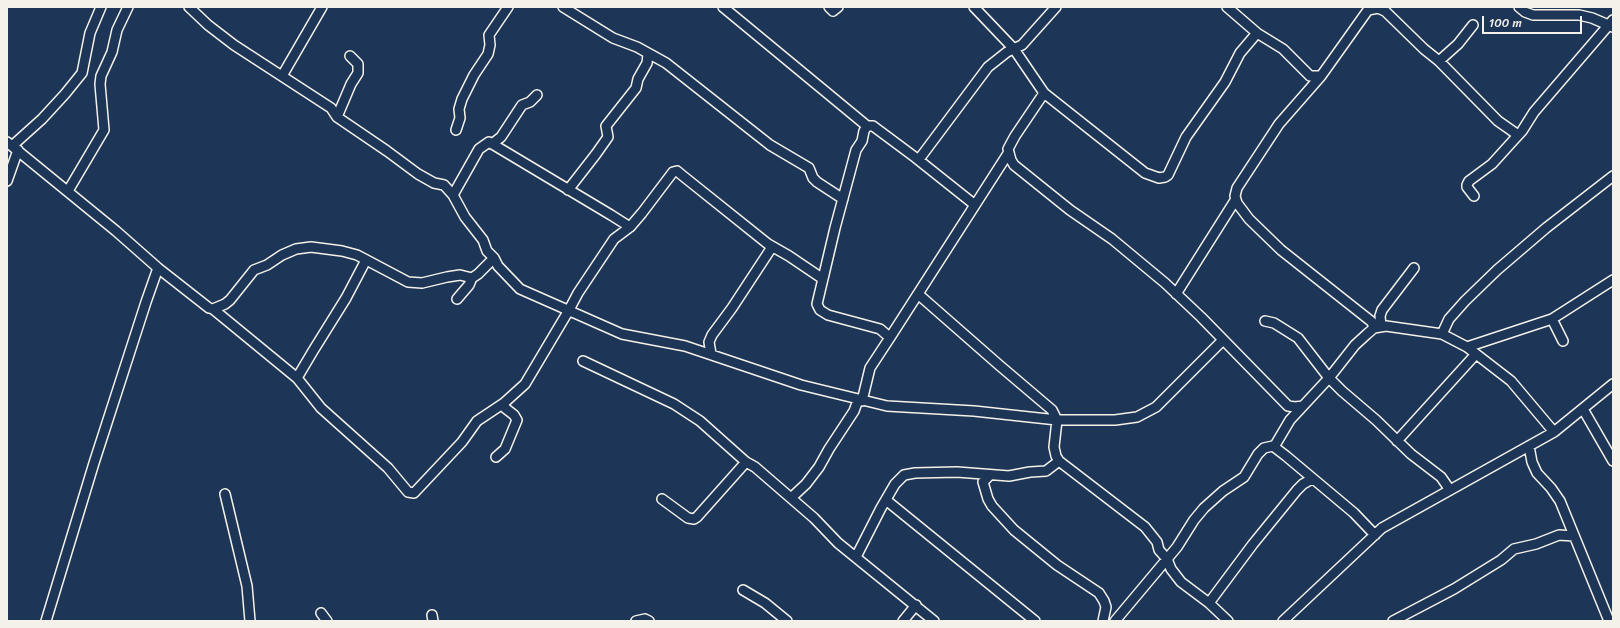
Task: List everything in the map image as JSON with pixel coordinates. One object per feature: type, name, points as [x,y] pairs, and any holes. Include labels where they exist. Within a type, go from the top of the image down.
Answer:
[{"type":"street","points":[[7,181],[12,146],[42,119],[82,73],[90,33],[101,7]]},
{"type":"street","points":[[68,191],[104,130],[100,84],[112,52],[117,30],[128,8],[118,7]]},
{"type":"street","points":[[189,7],[208,25],[234,45],[332,108],[337,117],[418,174],[434,183],[444,185],[453,194],[465,217],[482,240],[487,251],[494,258],[498,266],[520,289],[622,334],[684,346],[801,385],[887,406],[974,411],[1057,420],[1115,420],[1137,417],[1156,407],[1223,340]]},
{"type":"street","points":[[282,76],[322,7]]},
{"type":"street","points":[[456,130],[460,118],[458,114],[462,99],[474,75],[488,54],[490,45],[489,35],[508,7]]},
{"type":"street","points":[[563,7],[613,38],[636,47],[666,63],[770,145],[809,168],[813,178],[817,182],[843,199]]},
{"type":"street","points":[[723,7],[867,126],[870,125],[879,130],[975,205]]},
{"type":"street","points":[[829,7],[833,11],[838,7]]},
{"type":"street","points":[[974,7],[1014,49],[1044,93],[1146,173],[1159,178],[1168,175],[1186,137],[1225,82],[1240,53],[1257,33]]},
{"type":"street","points":[[916,158],[920,158],[988,67],[1007,52],[1022,45],[1056,7]]},
{"type":"street","points":[[1227,7],[1257,33],[1283,49],[1310,76],[1322,76]]},
{"type":"street","points":[[1474,196],[1467,187],[1469,181],[1492,164],[1518,135],[1534,112],[1612,24],[1567,11],[1533,15],[1525,12],[1519,7]]},
{"type":"street","points":[[1518,135],[1498,121],[1485,109],[1439,61],[1424,49],[1385,11],[1375,8],[1368,10],[1358,22],[1322,76],[1279,124],[1247,171],[1236,191],[1236,199],[1249,219],[1286,254],[1378,327],[1442,334],[1467,346],[1511,381],[1554,432]]},
{"type":"street","points":[[1439,61],[1458,44],[1473,25]]},
{"type":"street","points":[[568,190],[608,137],[606,126],[636,88],[638,79],[647,63],[648,54]]},
{"type":"street","points":[[337,117],[351,84],[358,73],[358,64],[350,56]]},
{"type":"street","points":[[1306,93],[1310,76]]},
{"type":"street","points":[[1044,93],[1008,149],[1014,165],[1030,179],[1112,240],[1176,294],[1288,406],[1290,420]]},
{"type":"street","points":[[492,144],[500,137],[522,105],[530,102],[537,96]]},
{"type":"street","points":[[867,126],[864,131],[862,141],[856,150],[822,279],[817,304],[820,310],[834,317],[880,329],[887,334],[889,339]]},
{"type":"street","points":[[453,194],[479,149],[488,142],[568,190],[612,214],[630,227]]},
{"type":"street","points":[[12,146],[68,191],[158,268],[209,308],[213,309],[297,378],[321,408],[388,468],[408,492],[414,493],[462,442],[477,421],[504,402],[528,379],[578,293],[608,248],[614,240],[630,227],[642,213],[671,174],[677,171],[772,247],[789,256],[822,279]]},
{"type":"street","points":[[791,498],[806,484],[819,468],[829,449],[860,400],[870,368],[1009,152]]},
{"type":"street","points":[[1442,334],[1449,319],[1497,270],[1546,228],[1613,176]]},
{"type":"street","points":[[1176,294],[1236,199]]},
{"type":"street","points":[[213,309],[220,307],[230,300],[254,270],[266,266],[282,255],[296,249],[311,247],[342,251],[357,255],[408,282],[422,283],[460,275],[472,278]]},
{"type":"street","points":[[711,354],[709,342],[712,335],[732,308],[772,247]]},
{"type":"street","points":[[457,299],[469,285],[472,278],[494,258]]},
{"type":"street","points":[[297,378],[346,298],[366,260]]},
{"type":"street","points":[[46,621],[158,268]]},
{"type":"street","points":[[1274,447],[1290,420],[1329,378],[1356,345],[1378,327],[1382,310],[1414,268]]},
{"type":"street","points":[[1467,346],[1552,319],[1613,280]]},
{"type":"street","points":[[918,294],[999,366],[1052,410],[1057,420],[1054,447],[1059,461],[1145,527],[1181,582],[1209,603],[1228,621]]},
{"type":"street","points":[[1552,319],[1563,341]]},
{"type":"street","points":[[1265,321],[1274,323],[1298,338],[1329,378],[1397,441],[1441,478],[1450,490]]},
{"type":"street","points":[[1397,441],[1476,354]]},
{"type":"street","points":[[583,361],[674,404],[700,421],[746,462],[755,467],[814,518],[838,543],[934,621]]},
{"type":"street","points":[[1282,621],[1382,528],[1554,432],[1613,384]]},
{"type":"street","points":[[496,457],[505,449],[517,420],[514,415],[505,408],[504,402]]},
{"type":"street","points":[[1288,406],[1303,406]]},
{"type":"street","points":[[1583,409],[1613,461]]},
{"type":"street","points":[[1045,418],[1056,431]]},
{"type":"street","points":[[1115,621],[1177,547],[1194,520],[1204,508],[1223,490],[1244,477],[1258,454],[1262,450],[1271,446],[1354,514],[1375,535]]},
{"type":"street","points":[[1529,446],[1532,462],[1537,473],[1551,488],[1560,502],[1609,621]]},
{"type":"street","points":[[856,557],[895,484],[904,475],[975,472],[990,475],[1009,476],[1030,472],[1042,472],[1048,470],[1059,461]]},
{"type":"street","points":[[662,499],[688,518],[694,519],[746,462]]},
{"type":"street","points":[[990,475],[983,482],[988,499],[992,506],[1014,530],[1057,565],[1099,593],[1106,607],[1103,621]]},
{"type":"street","points":[[1209,603],[1253,544],[1297,490],[1303,484],[1312,479]]},
{"type":"street","points":[[225,494],[247,586],[250,621]]},
{"type":"street","points":[[886,500],[1035,621]]},
{"type":"street","points":[[1559,535],[1569,523]]},
{"type":"street","points":[[1393,621],[1454,589],[1501,560],[1514,549],[1536,544],[1559,535],[1574,536]]},
{"type":"street","points":[[743,590],[765,604],[787,621]]},
{"type":"street","points":[[903,621],[916,605]]},
{"type":"street","points":[[321,613],[327,621]]},
{"type":"street","points":[[636,621],[645,619],[650,621]]}]
